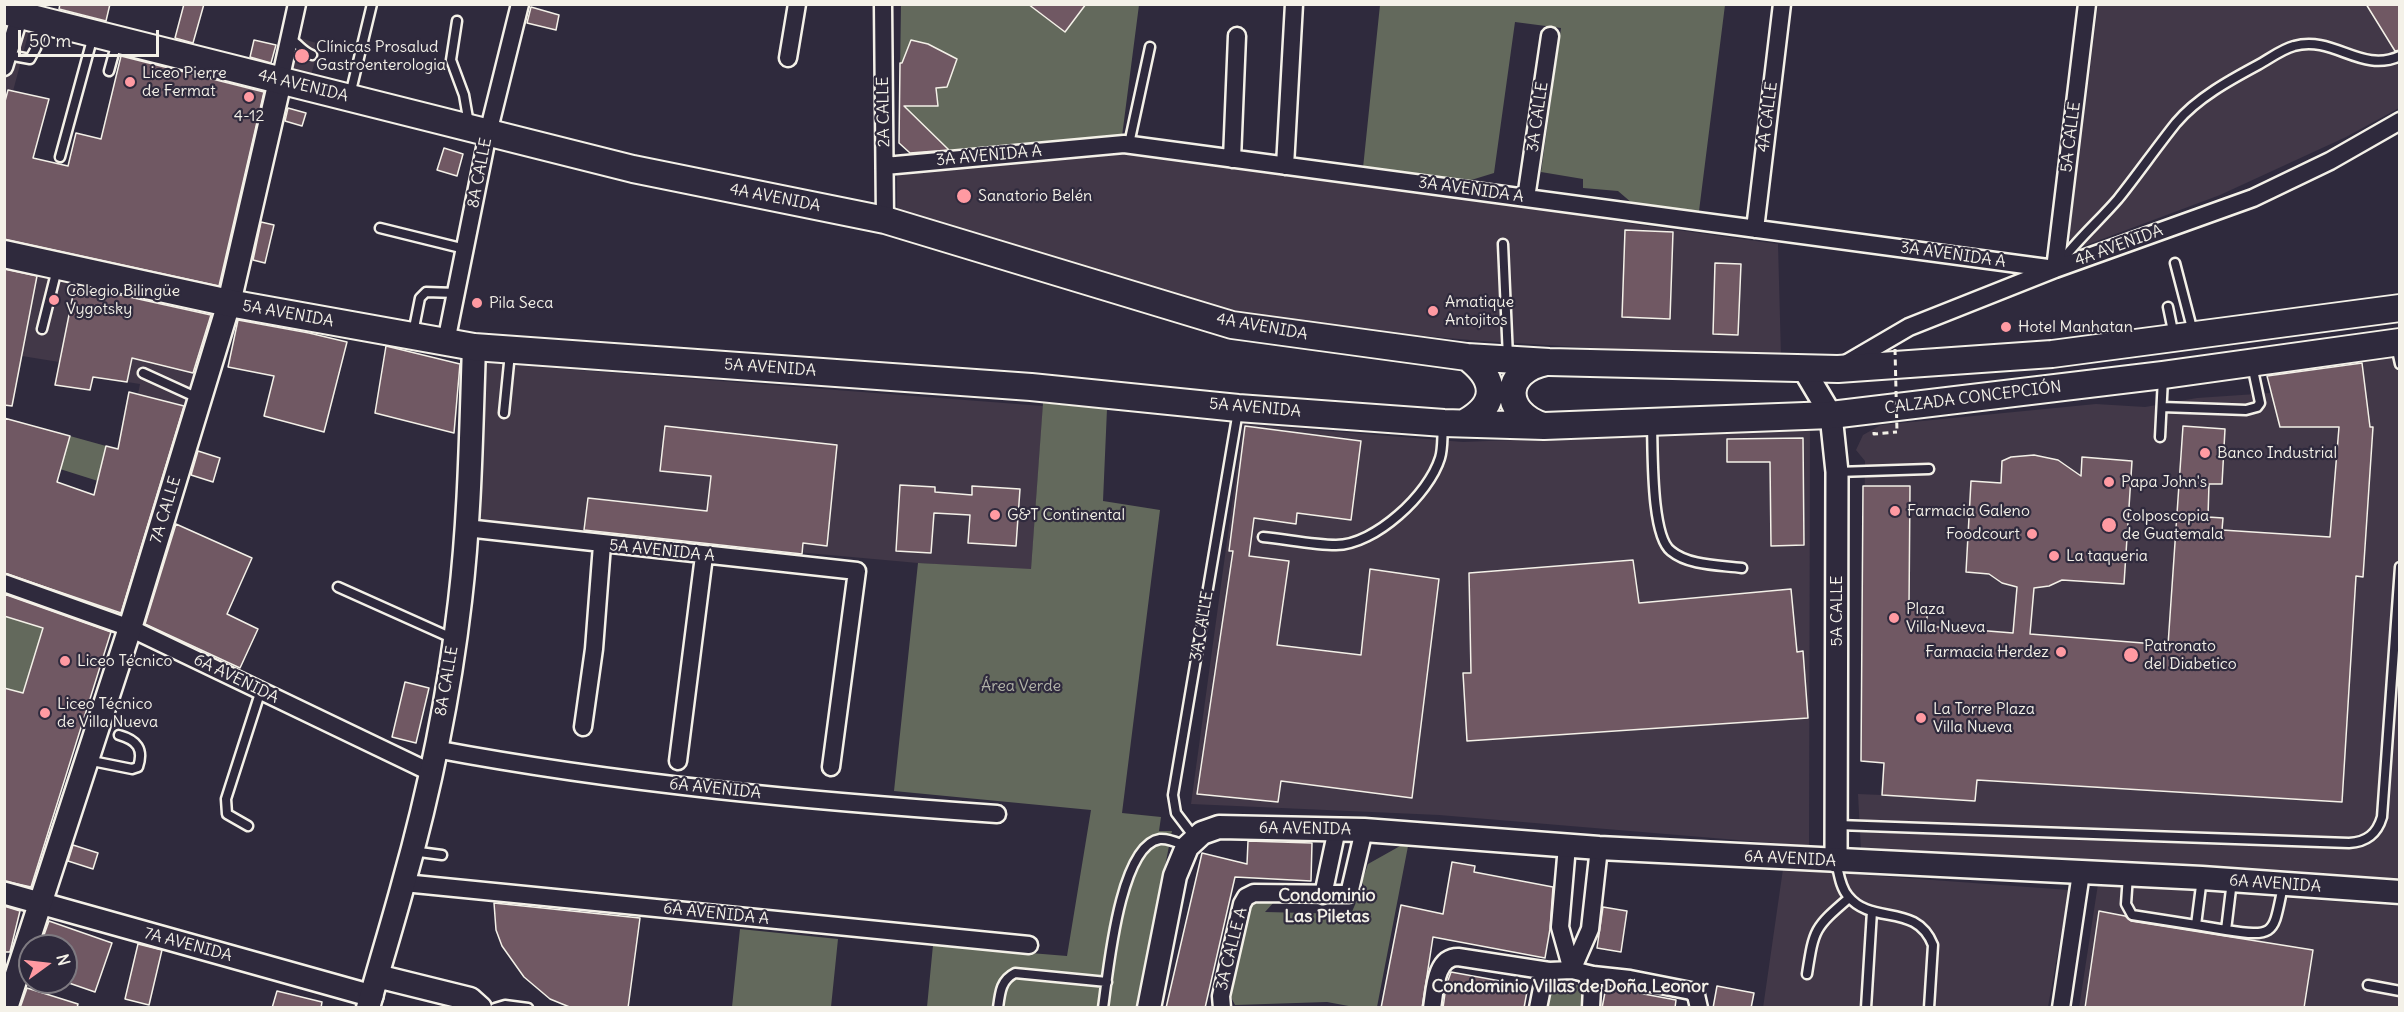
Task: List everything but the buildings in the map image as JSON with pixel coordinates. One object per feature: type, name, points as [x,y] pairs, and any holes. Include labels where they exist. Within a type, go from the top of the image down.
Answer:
[{"type":"main road","name":"4A AVENIDA","points":[[23,12],[280,81],[633,169],[885,220],[1232,325],[1467,357],[1549,362]]},
{"type":"main road","name":"7A CALLE","points":[[6,1008],[130,628],[229,303],[280,81]]},
{"type":"main road","name":"5A AVENIDA","points":[[4,254],[229,303],[474,347],[1031,387],[1238,408],[1455,423],[1544,426]]},
{"type":"main road","name":"CALZADA CONCEPCIÓN","points":[[1549,362],[1838,369],[2052,354],[2400,308]]},
{"type":"main road","name":"8A CALLE","points":[[372,993],[412,851],[435,749],[454,639],[466,528],[474,347]]},
{"type":"main road","name":"CALZADA CONCEPCIÓN","points":[[1544,426],[1831,415],[2252,363],[2398,349]]},
{"type":"main road","points":[[1455,423],[1482,411],[1490,394],[1486,376],[1467,357]]},
{"type":"main road","points":[[1544,426],[1522,415],[1513,397],[1513,387],[1517,377],[1524,370],[1533,365],[1549,362]]},
{"type":"main road","name":"6A AVENIDA","points":[[1191,842],[1219,827],[1364,830],[1599,848],[2202,878],[2400,892]]},
{"type":"main road","points":[[1149,1008],[1175,876],[1191,842]]},
{"type":"main road","name":"7A AVENIDA","points":[[372,993],[470,999],[480,1008]]},
{"type":"street","name":"7A CALLE","points":[[280,81],[297,4]]},
{"type":"street","name":"8A CALLE","points":[[446,342],[465,249],[479,130],[520,4]]},
{"type":"street","points":[[788,58],[797,4]]},
{"type":"street","name":"2A CALLE","points":[[883,4],[885,220]]},
{"type":"street","points":[[1285,166],[1294,4]]},
{"type":"street","name":"4A CALLE","points":[[1755,229],[1782,4]]},
{"type":"street","name":"5A CALLE","points":[[2055,269],[2086,4]]},
{"type":"street","points":[[6,63],[23,12]]},
{"type":"street","points":[[1232,159],[1237,36]]},
{"type":"street","name":"3A CALLE","points":[[1526,198],[1550,36]]},
{"type":"street","name":"4A AVENIDA","points":[[1838,369],[1909,327],[2055,269],[2253,198],[2330,161],[2400,121]]},
{"type":"street","name":"3A AVENIDA A","points":[[885,166],[1129,144],[2055,269]]},
{"type":"street","name":"5A CALLE","points":[[1803,368],[1831,415],[1837,472],[1836,861]]},
{"type":"street","name":"5A AVENIDA A","points":[[466,528],[602,545],[857,571],[831,767]]},
{"type":"street","points":[[583,727],[594,649],[602,545]]},
{"type":"street","points":[[678,761],[704,556]]},
{"type":"street","name":"6A AVENIDA","points":[[4,583],[130,628],[430,772]]},
{"type":"street","name":"6A AVENIDA","points":[[435,749],[509,763],[643,781],[829,802],[997,814]]},
{"type":"street","points":[[1337,829],[1323,895],[1348,894],[1364,830]]},
{"type":"street","points":[[1567,846],[1560,927],[1578,972],[1593,987],[1591,1008]]},
{"type":"street","points":[[1578,972],[1590,929],[1599,848]]},
{"type":"street","points":[[2061,1008],[2081,873]]},
{"type":"street","name":"6A AVENIDA A","points":[[404,883],[1029,945]]},
{"type":"street","name":"7A AVENIDA","points":[[4,894],[372,993]]},
{"type":"street","name":"3A CALLE A","points":[[1222,1008],[1221,996],[1244,901],[1251,894],[1323,895]]},
{"type":"street","points":[[1432,1008],[1438,975],[1446,959],[1458,957],[1549,971],[1578,972],[1630,979],[1693,992],[1698,1003]]},
{"type":"street","points":[[1538,1008],[1544,978],[1549,971]]},
{"type":"lane","points":[[350,98],[372,4]]},
{"type":"lane","points":[[6,63],[27,60],[33,56],[23,12]]},
{"type":"lane","points":[[457,21],[451,60],[479,130]]},
{"type":"lane","points":[[106,36],[110,71]]},
{"type":"lane","points":[[60,157],[106,36]]},
{"type":"lane","points":[[290,39],[302,50],[312,55]]},
{"type":"lane","points":[[2055,269],[2073,244],[2116,201],[2177,122],[2229,80],[2293,46],[2311,43],[2328,45],[2355,57],[2377,62],[2389,61],[2400,56]]},
{"type":"lane","points":[[1129,144],[1150,47]]},
{"type":"lane","points":[[380,228],[465,249]]},
{"type":"lane","points":[[1503,244],[1508,360]]},
{"type":"lane","points":[[2175,263],[2184,337]]},
{"type":"lane","points":[[42,329],[57,266]]},
{"type":"lane","points":[[413,336],[420,298],[426,292],[456,293]]},
{"type":"lane","points":[[2168,307],[2184,337]]},
{"type":"lane","points":[[504,413],[510,350]]},
{"type":"lane","points":[[2162,407],[2246,410],[2260,405],[2252,363]]},
{"type":"lane","points":[[143,373],[200,400]]},
{"type":"lane","points":[[2160,438],[2163,375]]},
{"type":"lane","name":"3A CALLE","points":[[1191,842],[1176,813],[1173,795],[1238,408]]},
{"type":"lane","points":[[1652,422],[1659,531],[1663,543],[1672,552],[1688,560],[1742,568]]},
{"type":"lane","points":[[1263,537],[1336,545],[1367,538],[1409,504],[1430,480],[1455,423]]},
{"type":"lane","points":[[1837,472],[1929,469]]},
{"type":"lane","points":[[1837,825],[2349,843],[2362,841],[2373,835],[2382,818],[2400,567]]},
{"type":"lane","points":[[338,587],[454,639]]},
{"type":"lane","points":[[248,826],[227,814],[226,799],[261,690]]},
{"type":"lane","points":[[87,760],[132,769],[138,767],[141,749],[132,740],[118,735]]},
{"type":"lane","points":[[1103,1008],[1117,912],[1127,879],[1140,854],[1154,841],[1161,839],[1191,842]]},
{"type":"lane","points":[[412,851],[442,855]]},
{"type":"lane","points":[[1836,861],[1841,883],[1849,898],[1872,911],[1914,921],[1923,927],[1933,945],[1929,1008]]},
{"type":"lane","points":[[2128,874],[2126,904],[2132,915],[2263,934],[2272,929],[2276,920],[2284,885]]},
{"type":"lane","points":[[2196,925],[2202,878]]},
{"type":"lane","points":[[2226,930],[2232,881]]},
{"type":"lane","points":[[1807,974],[1811,947],[1818,926],[1849,898]]},
{"type":"lane","points":[[1866,1008],[1872,911]]},
{"type":"lane","points":[[998,1008],[1000,990],[1006,977],[1015,973],[1107,982]]},
{"type":"lane","points":[[2368,985],[2400,991]]},
{"type":"lane","points":[[495,1008],[505,1005],[528,1008]]},
{"type":"path","points":[[1874,434],[1897,432],[1895,349]]},
{"type":"shaded area","points":[[5,5],[36,5],[5,121]]},
{"type":"shaded area","points":[[2098,5],[2399,5],[2399,108],[2346,137],[2220,195],[2081,247],[2069,238]]},
{"type":"shaded area","name":"Clínicas Prosalud Gastroenterologia","points":[[292,36],[320,44],[311,75],[283,67]]},
{"type":"shaded area","points":[[1119,150],[1778,244],[1781,356],[1661,352],[1481,341],[1335,328],[1255,317],[1197,305],[950,226],[897,212],[897,175]]},
{"type":"shaded area","points":[[37,274],[76,283],[59,362],[22,356]]},
{"type":"shaded area","points":[[146,298],[214,313],[186,406],[138,394],[140,384],[127,382]]},
{"type":"shaded area","points":[[2399,356],[2399,881],[2328,874],[2101,860],[2065,864],[1861,851],[1858,794],[1882,795],[1884,763],[1861,761],[1865,461],[1856,450],[1863,435],[1881,425],[2096,404],[2145,407],[2197,398],[2271,393],[2267,376]]},
{"type":"shaded area","points":[[487,363],[1043,406],[1031,570],[918,563],[475,523]]},
{"type":"shaded area","points":[[1243,424],[1463,442],[1810,428],[1809,846],[1439,815],[1191,804]]},
{"type":"shaded area","points":[[1783,869],[2069,890],[2048,1007],[1763,1008]]},
{"type":"shaded area","points":[[2098,884],[2399,906],[2399,1007],[2079,1008]]},
{"type":"green space","points":[[901,5],[1139,5],[1122,136],[912,155],[899,143]]},
{"type":"green space","points":[[1380,5],[1725,5],[1699,211],[1632,203],[1618,191],[1583,188],[1583,179],[1541,172],[1561,28],[1515,22],[1494,173],[1468,181],[1363,168]]},
{"type":"green space","name":"Área Verde","points":[[1043,403],[1107,409],[1103,501],[1160,510],[1122,813],[1161,817],[1159,831],[1172,831],[1137,1007],[927,1007],[933,945],[1067,956],[1091,810],[894,791],[918,563],[1031,569]]},
{"type":"green space","points":[[70,436],[106,446],[98,481],[60,469]]},
{"type":"green space","points":[[4,616],[43,628],[23,693],[5,688]]},
{"type":"green space","points":[[1409,841],[1377,1007],[1354,1007],[1327,1002],[1235,1005],[1229,993],[1250,905],[1275,901],[1265,912],[1351,914],[1357,900],[1365,901],[1366,890],[1362,882],[1368,864]]},
{"type":"green space","points":[[740,929],[838,939],[831,1007],[732,1007]]},
{"type":"green space","points":[[1561,980],[1584,987],[1586,1007],[1546,1008],[1551,988]]},
{"type":"place","name":"Clínicas Prosalud Gastroenterologia","points":[[302,56]]},
{"type":"place","name":"Liceo Pierre de Fermat","points":[[130,82]]},
{"type":"place","name":"4-12","points":[[249,97]]},
{"type":"place","name":"Sanatorio Belén","points":[[964,196]]},
{"type":"place","name":"Colegio Bilingüe Vygotsky","points":[[54,300]]},
{"type":"place","name":"Pila Seca","points":[[477,303]]},
{"type":"place","name":"Amatique Antojitos","points":[[1433,311]]},
{"type":"place","name":"Hotel Manhatan","points":[[2006,327]]},
{"type":"place","name":"Banco Industrial","points":[[2205,453]]},
{"type":"place","name":"Papa John's","points":[[2109,482]]},
{"type":"place","name":"Farmacia Galeno","points":[[1895,511]]},
{"type":"place","name":"G&T Continental","points":[[995,515]]},
{"type":"place","name":"Colposcopia de Guatemala","points":[[2109,525]]},
{"type":"place","name":"Foodcourt","points":[[2032,534]]},
{"type":"place","name":"La taqueria","points":[[2054,556]]},
{"type":"place","name":"Plaza Villa Nueva","points":[[1894,618]]},
{"type":"place","name":"Farmacia Herdez","points":[[2061,652]]},
{"type":"place","name":"Patronato del Diabetico","points":[[2131,655]]},
{"type":"place","name":"Liceo Técnico","points":[[65,661]]},
{"type":"place","name":"Liceo Técnico de Villa Nueva","points":[[45,713]]},
{"type":"place","name":"La Torre Plaza Villa Nueva","points":[[1921,718]]},
{"type":"district","name":"Condominio Las Piletas","points":[[1327,906]]},
{"type":"district","name":"Condominio Villas de Doña Leonor","points":[[1570,987]]}]
